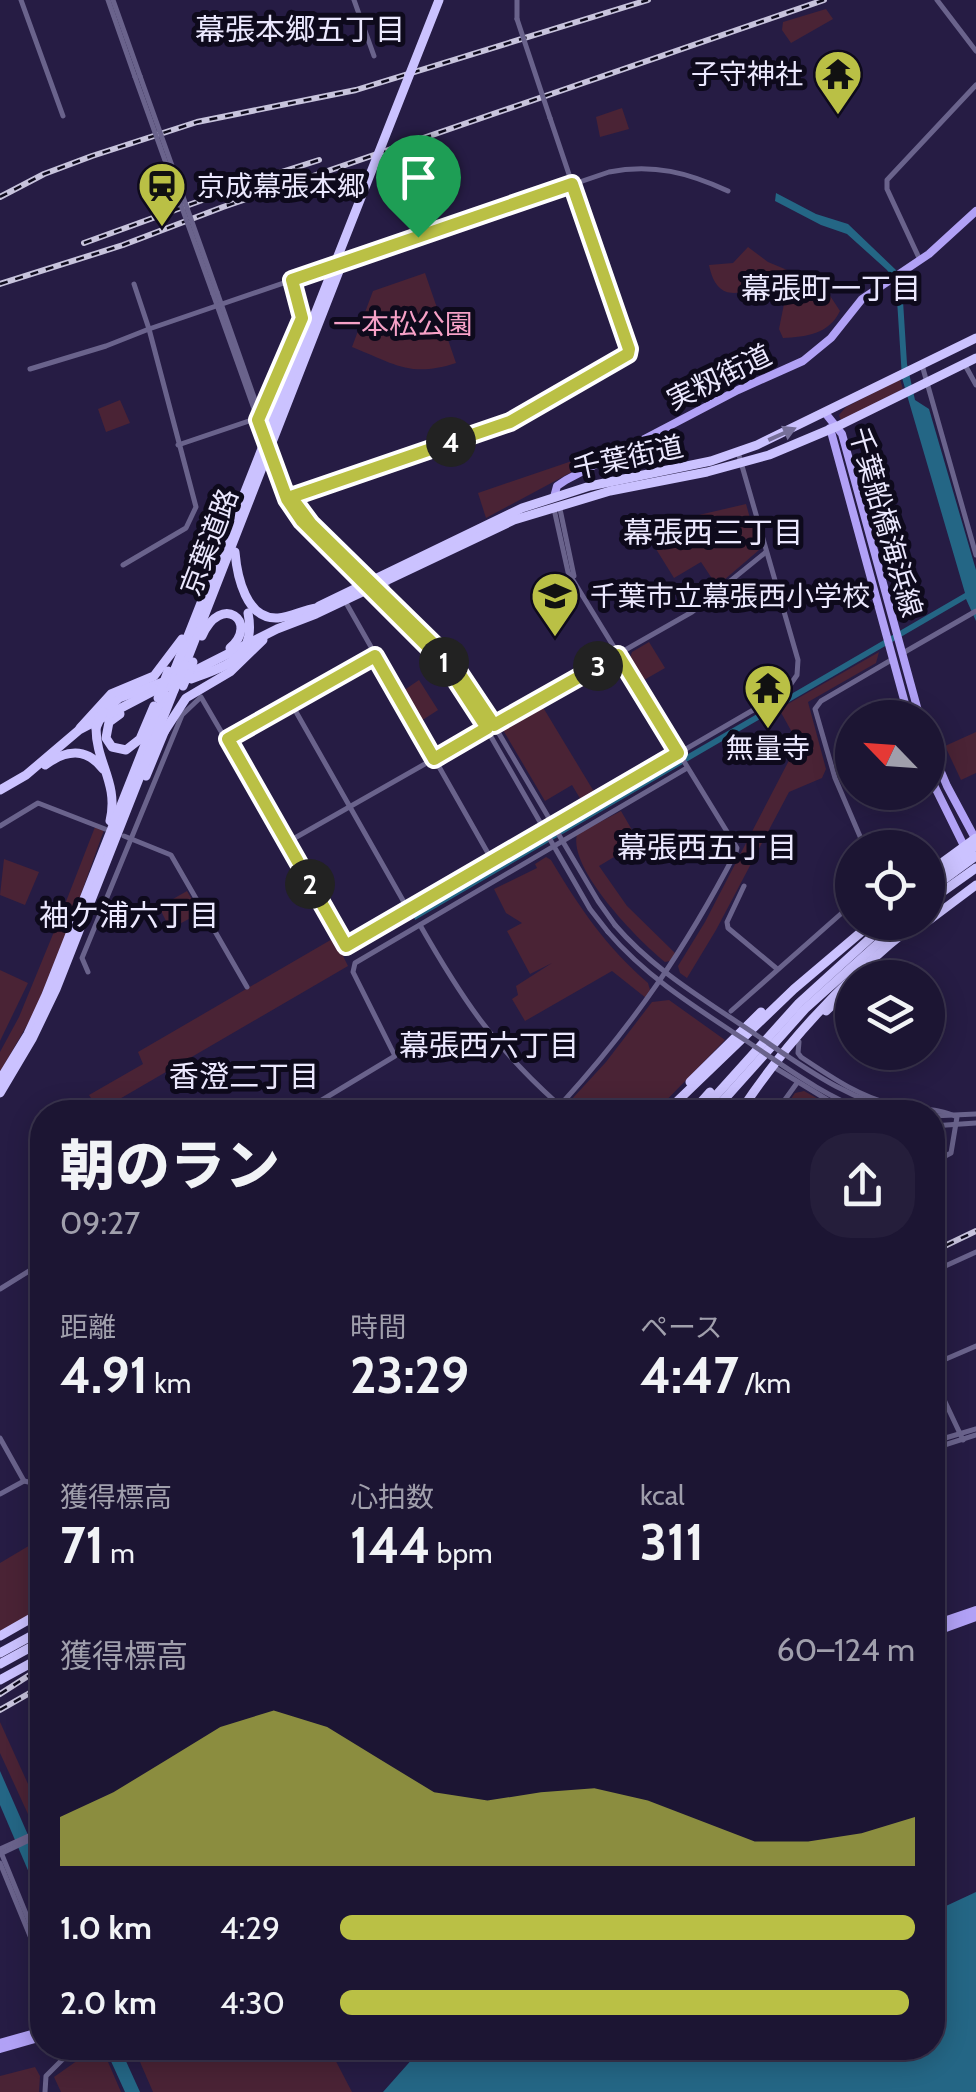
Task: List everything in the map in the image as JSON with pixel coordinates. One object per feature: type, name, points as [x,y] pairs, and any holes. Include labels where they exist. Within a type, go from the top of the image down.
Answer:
[{"type":"highway","name":"京葉道路","points":[[0,1080],[38,1013],[244,513],[442,0]]},
{"type":"highway","name":"京葉道路","points":[[0,1093],[47,1009],[128,810],[212,577],[336,271]]},
{"type":"highway","name":"千葉街道","points":[[0,790],[26,775],[78,730],[316,608],[555,503],[738,452],[826,414],[976,338]]},
{"type":"highway","name":"千葉街道","points":[[291,622],[345,600],[501,516],[741,463],[834,428],[976,358]]},
{"type":"highway","points":[[94,876],[113,804],[98,745],[96,728],[102,712],[119,698],[227,665],[242,653],[250,637],[248,613],[235,580],[235,552],[244,513]]},
{"type":"highway","points":[[235,552],[239,580],[253,608],[261,615],[282,618],[316,608]]},
{"type":"highway","points":[[78,730],[105,699],[154,676],[176,650],[212,577]]},
{"type":"highway","points":[[175,680],[109,722],[106,738],[112,747],[126,750],[137,743],[175,680],[204,631],[214,617],[227,612],[239,619],[242,632],[235,644],[175,680]]},
{"type":"highway","points":[[128,810],[164,732],[186,698],[230,672],[277,629]]},
{"type":"highway","points":[[164,732],[175,680],[176,650]]},
{"type":"highway","points":[[45,765],[78,752],[91,756],[108,774]]},
{"type":"highway","points":[[945,863],[976,840]]},
{"type":"highway","points":[[945,864],[976,840]]},
{"type":"highway","points":[[945,879],[976,856]]},
{"type":"highway","points":[[945,889],[976,866]]},
{"type":"highway","points":[[945,905],[976,882]]},
{"type":"highway","points":[[675,1100],[782,992],[842,940]]},
{"type":"highway","points":[[676,1100],[852,940]]},
{"type":"highway","points":[[725,1100],[824,978],[867,940]]},
{"type":"highway","points":[[703,1100],[726,1074],[881,940]]},
{"type":"highway","points":[[751,1100],[772,1066],[824,1005],[896,940]]},
{"type":"highway","points":[[880,960],[903,940]]},
{"type":"highway","points":[[752,1100],[835,1003]]},
{"type":"highway","points":[[711,1100],[746,1058]]},
{"type":"highway","points":[[0,1636],[30,1619]]},
{"type":"highway","points":[[0,1653],[30,1637]]},
{"type":"highway","points":[[0,1664],[30,1648]]},
{"type":"highway","points":[[0,1680],[30,1664]]},
{"type":"main road","name":"実籾街道","points":[[555,503],[557,486],[566,480],[738,390],[803,361],[832,338],[862,298],[920,260],[976,210]]},
{"type":"main road","name":"千葉船橋海浜線","points":[[826,414],[834,428],[905,700]]},
{"type":"main road","name":"千葉船橋海浜線","points":[[896,657],[913,700]]},
{"type":"main road","points":[[945,781],[976,840]]},
{"type":"main road","points":[[945,808],[976,866]]},
{"type":"main road","points":[[945,1622],[976,1614]]},
{"type":"main road","points":[[945,1628],[976,1614]]},
{"type":"main road","points":[[0,2046],[30,2037]]},
{"type":"street","points":[[21,0],[62,116]]},
{"type":"street","points":[[110,0],[289,498],[322,540],[452,662]]},
{"type":"street","points":[[354,0],[374,56]]},
{"type":"street","points":[[289,498],[510,422],[628,354],[517,19],[517,0]]},
{"type":"street","points":[[938,0],[976,50]]},
{"type":"street","points":[[920,260],[886,180],[976,85]]},
{"type":"street","points":[[30,369],[618,170],[657,168],[688,174],[728,191]]},
{"type":"street","points":[[260,422],[302,318],[292,280]]},
{"type":"street","points":[[122,565],[181,532],[193,519],[196,499],[134,284]]},
{"type":"street","points":[[964,364],[976,385]]},
{"type":"street","points":[[918,366],[976,555]]},
{"type":"street","points":[[178,446],[260,422]]},
{"type":"street","points":[[88,972],[82,958],[127,838],[182,715],[201,697],[346,946],[786,690],[795,680],[798,660],[738,452]]},
{"type":"street","points":[[555,503],[574,579],[737,848],[705,912],[658,988],[566,1100]]},
{"type":"street","points":[[310,527],[316,544],[368,586]]},
{"type":"street","points":[[310,527],[320,529],[456,678]]},
{"type":"street","points":[[286,843],[692,612],[767,552]]},
{"type":"street","points":[[387,580],[388,591],[441,643],[615,924],[654,965],[824,1080],[863,1100]]},
{"type":"street","points":[[345,600],[493,862]]},
{"type":"street","points":[[858,830],[835,778],[815,709],[820,700],[976,610]]},
{"type":"street","points":[[435,648],[490,727],[590,909],[608,932],[637,963],[679,996],[817,1088],[842,1100]]},
{"type":"street","points":[[228,739],[375,656]]},
{"type":"street","points":[[292,703],[409,911]]},
{"type":"street","points":[[322,1100],[393,1058],[395,1052],[353,968],[355,962],[688,768]]},
{"type":"street","points":[[0,826],[38,802],[105,829]]},
{"type":"street","points":[[127,838],[170,855],[246,987]]},
{"type":"street","points":[[744,886],[727,922],[728,928],[776,968]]},
{"type":"street","points":[[731,1011],[835,918]]},
{"type":"street","points":[[420,925],[491,1038],[553,1100]]},
{"type":"street","points":[[799,1042],[798,1054],[858,1093],[880,1100]]},
{"type":"street","points":[[777,1069],[832,1100]]},
{"type":"street","points":[[785,1100],[797,1083]]},
{"type":"street","points":[[945,1112],[957,1117]]},
{"type":"street","points":[[945,1117],[976,1114]]},
{"type":"street","points":[[945,1156],[951,1153],[957,1117]]},
{"type":"street","points":[[945,1127],[976,1123]]},
{"type":"street","points":[[945,1266],[976,1252]]},
{"type":"street","points":[[0,1289],[30,1270]]},
{"type":"street","points":[[945,1359],[976,1346]]},
{"type":"street","points":[[945,1401],[962,1437]]},
{"type":"street","points":[[945,1442],[976,1432]]},
{"type":"street","points":[[0,1438],[24,1481]]},
{"type":"street","points":[[0,1494],[24,1481],[30,1482]]},
{"type":"street","points":[[30,1838],[0,1852],[30,1924]]},
{"type":"street","points":[[0,1863],[30,1937]]},
{"type":"street","points":[[45,2092],[46,2076],[62,2060]]},
{"type":"green space","points":[[826,9],[833,19],[791,43],[782,30],[783,22]]},
{"type":"green space","points":[[622,108],[629,129],[600,137],[596,117]]},
{"type":"green space","points":[[748,247],[768,262],[823,285],[840,311],[830,325],[816,333],[783,338],[779,329],[786,294],[770,281],[732,293],[718,286],[709,265],[733,263]]},
{"type":"green space","name":"一本松公園","points":[[425,273],[456,363],[414,369],[352,347],[373,291]]},
{"type":"green space","points":[[900,379],[903,389],[841,421],[839,415],[846,407]]},
{"type":"green space","points":[[120,400],[130,423],[106,432],[98,409]]},
{"type":"green space","points":[[578,462],[581,467],[486,518],[478,493]]},
{"type":"green space","points":[[746,504],[759,550],[717,586],[701,562],[674,578],[643,528]]},
{"type":"green space","points":[[649,642],[665,668],[644,680],[630,658],[632,652]]},
{"type":"green space","points":[[879,652],[876,663],[808,702],[826,769],[822,778],[789,792],[687,978],[678,966],[798,743],[779,709]]},
{"type":"green space","points":[[419,680],[438,710],[418,723],[400,693]]},
{"type":"green space","points":[[541,704],[596,795],[584,805],[572,785],[545,801],[503,730],[505,724]]},
{"type":"green space","points":[[976,732],[976,773],[961,780],[945,746]]},
{"type":"green space","points":[[621,811],[639,842],[599,866],[627,906],[675,953],[670,961],[665,962],[653,952],[607,903],[583,866],[577,849],[577,834]]},
{"type":"green space","points":[[95,827],[104,830],[71,922],[60,917]]},
{"type":"green space","points":[[546,857],[606,941],[648,983],[646,998],[612,971],[525,1021],[512,999],[518,995],[516,986],[552,963],[530,974],[507,931],[522,923],[506,913],[494,889],[537,868],[535,864]]},
{"type":"green space","points":[[4,859],[39,872],[25,905],[0,895]]},
{"type":"green space","points":[[187,891],[200,913],[170,929],[159,907]]},
{"type":"green space","points":[[58,922],[69,926],[34,1013],[0,1072],[0,1052],[19,1017]]},
{"type":"green space","points":[[334,938],[348,966],[118,1100],[92,1100],[89,1095],[143,1064],[138,1052]]},
{"type":"green space","points":[[0,970],[28,983],[0,1041]]},
{"type":"green space","points":[[669,1000],[725,1040],[667,1100],[571,1100],[606,1062],[652,1002]]},
{"type":"green space","points":[[804,1091],[820,1100],[790,1100],[795,1093]]},
{"type":"green space","points":[[30,1545],[30,1614],[0,1632],[0,1563]]},
{"type":"green space","points":[[0,1722],[30,1788],[30,1818],[0,1753]]},
{"type":"green space","points":[[78,2060],[107,2060],[121,2092],[61,2092],[54,2077]]},
{"type":"green space","points":[[139,2060],[335,2060],[352,2092],[153,2092]]},
{"type":"green space","points":[[35,2067],[40,2076],[39,2092],[0,2092],[0,2076]]},
{"type":"water","points":[[776,193],[816,214],[848,224],[896,270],[902,285],[907,364],[915,400],[929,409],[976,570],[976,621],[966,599],[415,920],[413,914],[965,593],[902,378],[896,284],[887,270],[847,234],[775,201]]},
{"type":"water","points":[[0,1771],[30,1840],[30,1875],[0,1805]]},
{"type":"water","points":[[976,1892],[976,2092],[383,2092],[411,2060],[945,2060],[945,1906]]},
{"type":"water","points":[[110,2060],[125,2060],[140,2092],[125,2092]]},
{"type":"railway","points":[[0,197],[44,174],[197,122],[356,90],[648,0]]},
{"type":"railway","points":[[0,284],[123,245],[824,0]]},
{"type":"railway","points":[[219,192],[319,160]]},
{"type":"railway","points":[[84,243],[230,190]]},
{"type":"railway","points":[[945,1246],[976,1231]]},
{"type":"railway","points":[[0,1694],[30,1675]]},
{"type":"railway","points":[[0,1710],[30,1693]]},
{"type":"place","name":"子守神社","points":[[838,116]]},
{"type":"place","name":"京成幕張本郷","points":[[162,228]]},
{"type":"place","name":"千葉市立幕張西小学校","points":[[555,638]]},
{"type":"place","name":"無量寺","points":[[768,730]]},
{"type":"district","name":"幕張本郷五丁目","points":[[300,29]]},
{"type":"district","name":"幕張町一丁目","points":[[831,288]]},
{"type":"district","name":"幕張西三丁目","points":[[713,532]]},
{"type":"district","name":"幕張西五丁目","points":[[707,847]]},
{"type":"district","name":"袖ケ浦六丁目","points":[[129,915]]},
{"type":"district","name":"幕張西六丁目","points":[[489,1045]]},
{"type":"district","name":"香澄二丁目","points":[[244,1076]]},
{"type":"route","points":[[572,184],[629,352],[510,422],[291,497],[311,524],[452,662],[494,725],[618,655],[678,753],[346,946],[228,739],[375,656],[434,759],[487,728],[446,665],[302,521],[287,499],[258,420],[302,318],[292,280],[418,237],[572,184]]}]
